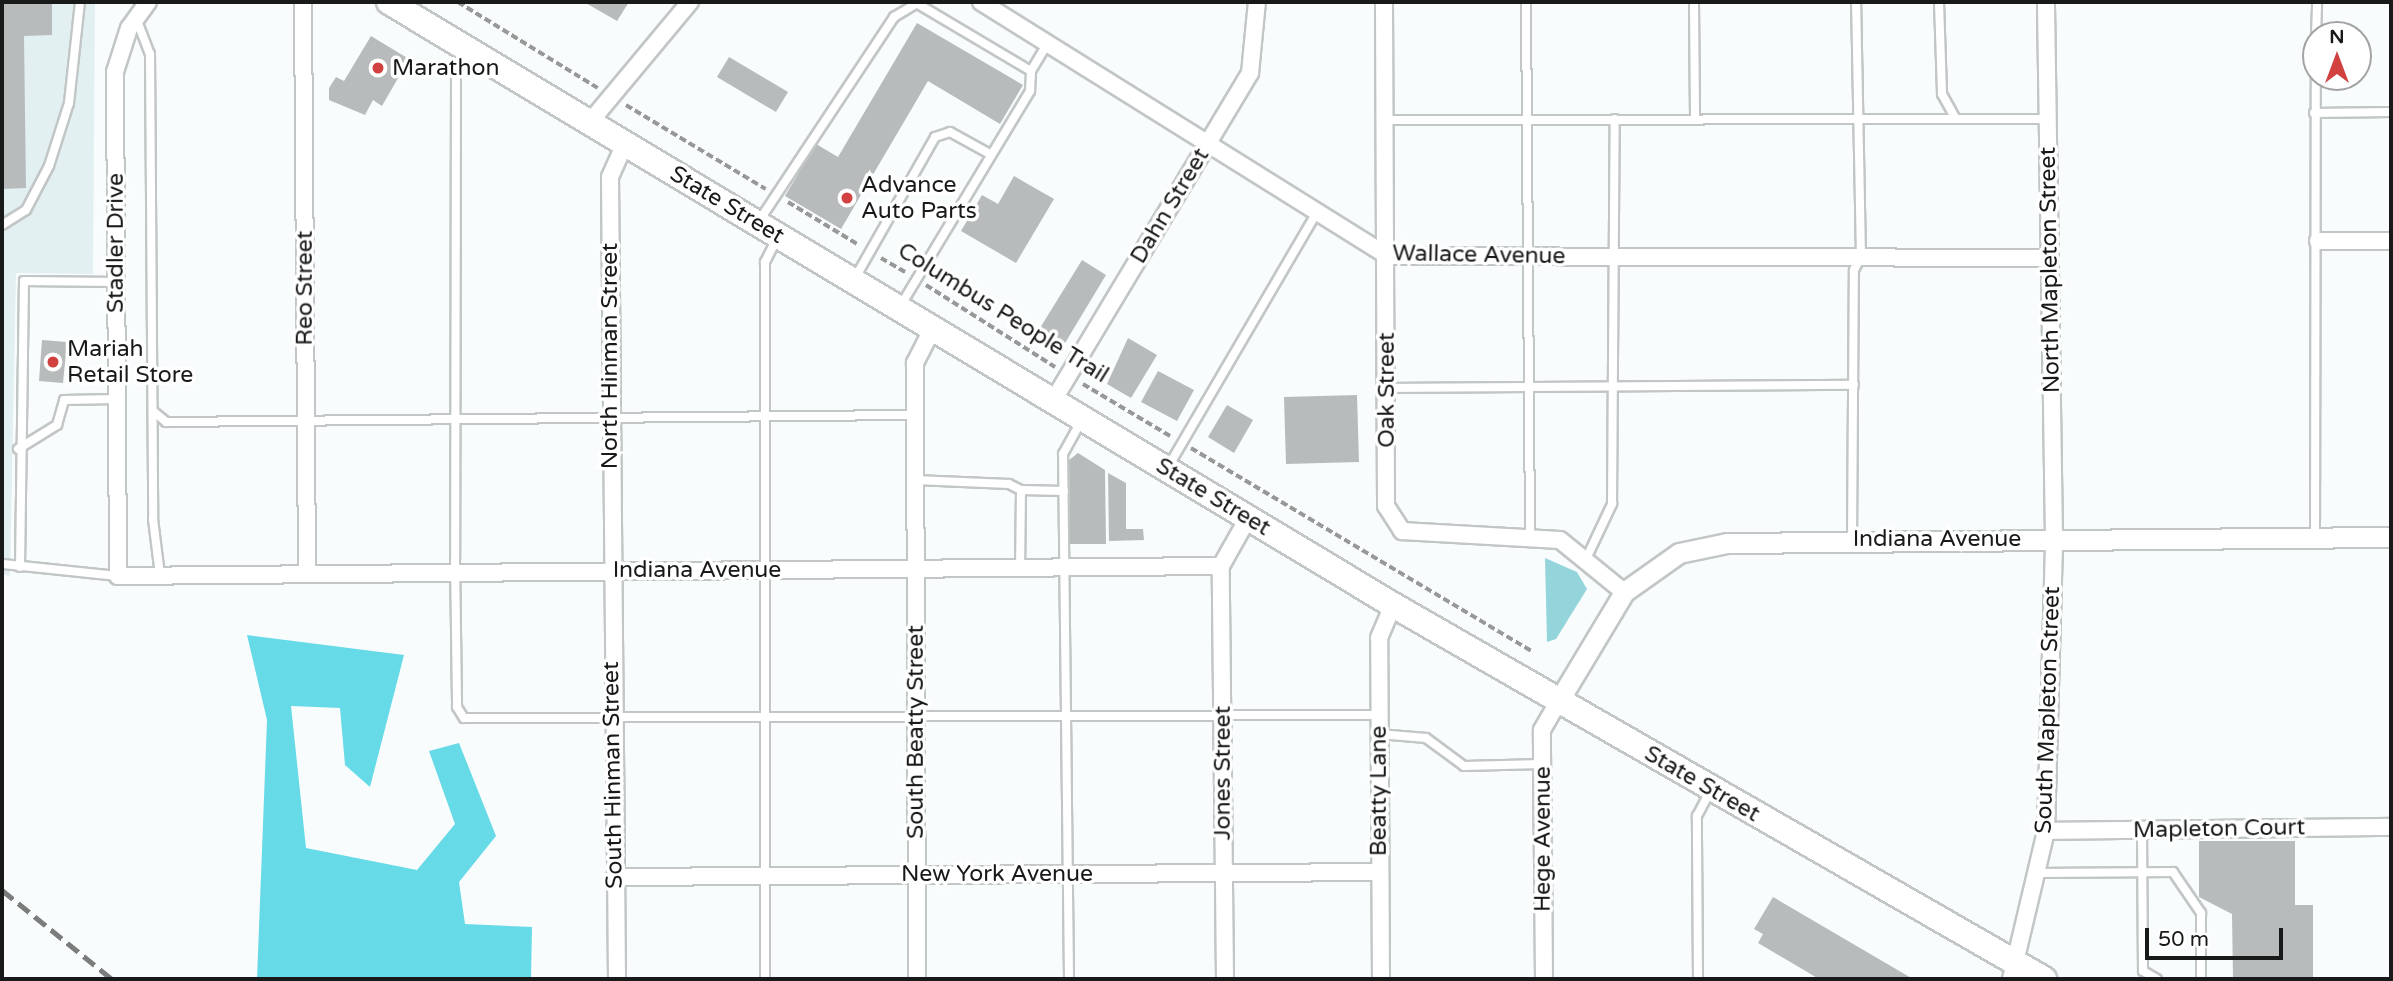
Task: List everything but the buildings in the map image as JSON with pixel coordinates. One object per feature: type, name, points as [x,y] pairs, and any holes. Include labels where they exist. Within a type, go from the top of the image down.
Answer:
[{"type":"highway","name":"State Street","points":[[389,2],[1393,605],[1712,790],[2013,971],[2044,979]]},
{"type":"street","name":"Stadler Drive","points":[[118,576],[115,72],[136,18],[148,2]]},
{"type":"street","name":"Reo Street","points":[[303,2],[307,574]]},
{"type":"street","points":[[590,122],[690,2]]},
{"type":"street","name":"Wallace Avenue","points":[[981,2],[1315,215],[1387,256],[2050,258]]},
{"type":"street","name":"Dahn Street","points":[[1053,401],[1250,73],[1258,2]]},
{"type":"street","name":"Oak Street","points":[[1384,2],[1386,506],[1402,531],[1530,536],[1560,540],[1587,557],[1624,593]]},
{"type":"street","name":"North Mapleton Street","points":[[2046,2],[2054,538]]},
{"type":"street","name":"North Hinman Street","points":[[609,571],[610,177],[625,143]]},
{"type":"street","points":[[2318,241],[2391,241]]},
{"type":"street","name":"South Beatty Street","points":[[917,979],[915,363],[933,328]]},
{"type":"street","points":[[1222,566],[1248,518]]},
{"type":"street","name":"Indiana Avenue","points":[[1558,702],[1624,593],[1679,553],[1727,543],[2391,537]]},
{"type":"street","name":"South Mapleton Street","points":[[2013,971],[2046,831],[2054,538]]},
{"type":"street","name":"Indiana Avenue","points":[[118,576],[1222,566]]},
{"type":"street","name":"Jones Street","points":[[1222,566],[1225,979]]},
{"type":"street","name":"South Hinman Street","points":[[609,571],[617,979]]},
{"type":"street","name":"Beatty Lane","points":[[1381,979],[1379,638],[1393,605]]},
{"type":"street","name":"Hege Avenue","points":[[1544,979],[1542,730],[1558,702]]},
{"type":"street","name":"Mapleton Court","points":[[2046,831],[2391,827]]},
{"type":"street","name":"New York Avenue","points":[[615,877],[1380,872]]},
{"type":"lane","points":[[2,225],[26,210],[50,166],[69,103],[80,2]]},
{"type":"lane","points":[[1526,2],[1529,118],[1526,257],[1530,387],[1530,536]]},
{"type":"lane","points":[[1694,2],[1695,118]]},
{"type":"lane","points":[[1852,540],[1854,270],[1861,257],[1856,2]]},
{"type":"lane","points":[[1939,2],[1942,94],[1955,117]]},
{"type":"lane","points":[[2316,21],[2317,2]]},
{"type":"lane","points":[[765,979],[765,262],[774,194],[894,17],[919,3],[1031,71]]},
{"type":"lane","points":[[136,18],[150,54],[153,411],[160,575]]},
{"type":"lane","points":[[899,308],[988,153],[1030,91],[1031,71],[1047,44]]},
{"type":"lane","points":[[471,51],[456,74],[459,572],[457,707],[464,718],[612,721],[1379,715]]},
{"type":"lane","points":[[2315,91],[2318,241],[2315,537]]},
{"type":"lane","points":[[2314,113],[2391,112]]},
{"type":"lane","points":[[1386,120],[1857,117],[2048,119]]},
{"type":"lane","points":[[1587,557],[1612,504],[1615,119]]},
{"type":"lane","points":[[854,281],[934,137],[950,132],[988,153]]},
{"type":"lane","points":[[1167,470],[1315,215]]},
{"type":"lane","points":[[20,567],[18,449],[24,281],[116,282]]},
{"type":"lane","points":[[1387,388],[1530,387],[1613,383],[1854,385]]},
{"type":"lane","points":[[18,449],[57,425],[64,400],[117,399]]},
{"type":"lane","points":[[153,411],[166,422],[456,418],[610,421],[915,415]]},
{"type":"lane","points":[[1069,979],[1067,567],[1063,454],[1083,419]]},
{"type":"lane","points":[[915,480],[1009,484],[1021,490],[1065,491]]},
{"type":"lane","points":[[1020,568],[1021,490]]},
{"type":"lane","points":[[2,564],[118,576]]},
{"type":"lane","points":[[1379,734],[1426,738],[1464,766],[1542,764]]},
{"type":"lane","points":[[1698,979],[1697,816],[1712,790]]},
{"type":"lane","points":[[2142,830],[2143,971],[2157,979]]},
{"type":"lane","points":[[2034,873],[2173,872],[2201,913],[2201,979]]},
{"type":"path","name":"Columbus People Trail","points":[[458,2],[916,278],[1070,376],[1532,651]]},
{"type":"shaded area","points":[[2,2],[95,2],[93,274],[16,273],[10,576],[2,574]]},
{"type":"shaded area","points":[[1545,558],[1577,572],[1587,589],[1556,639],[1547,642]]},
{"type":"shaded area","points":[[247,635],[404,655],[370,787],[345,765],[340,708],[291,706],[306,848],[417,870],[455,824],[429,751],[459,743],[496,836],[459,882],[465,924],[532,927],[531,979],[257,979],[267,720]]},
{"type":"railway","points":[[2,890],[112,979]]},
{"type":"place","name":"Marathon","points":[[378,68]]},
{"type":"place","name":"Advance Auto Parts","points":[[847,198]]},
{"type":"place","name":"Mariah Retail Store","points":[[53,362]]}]
